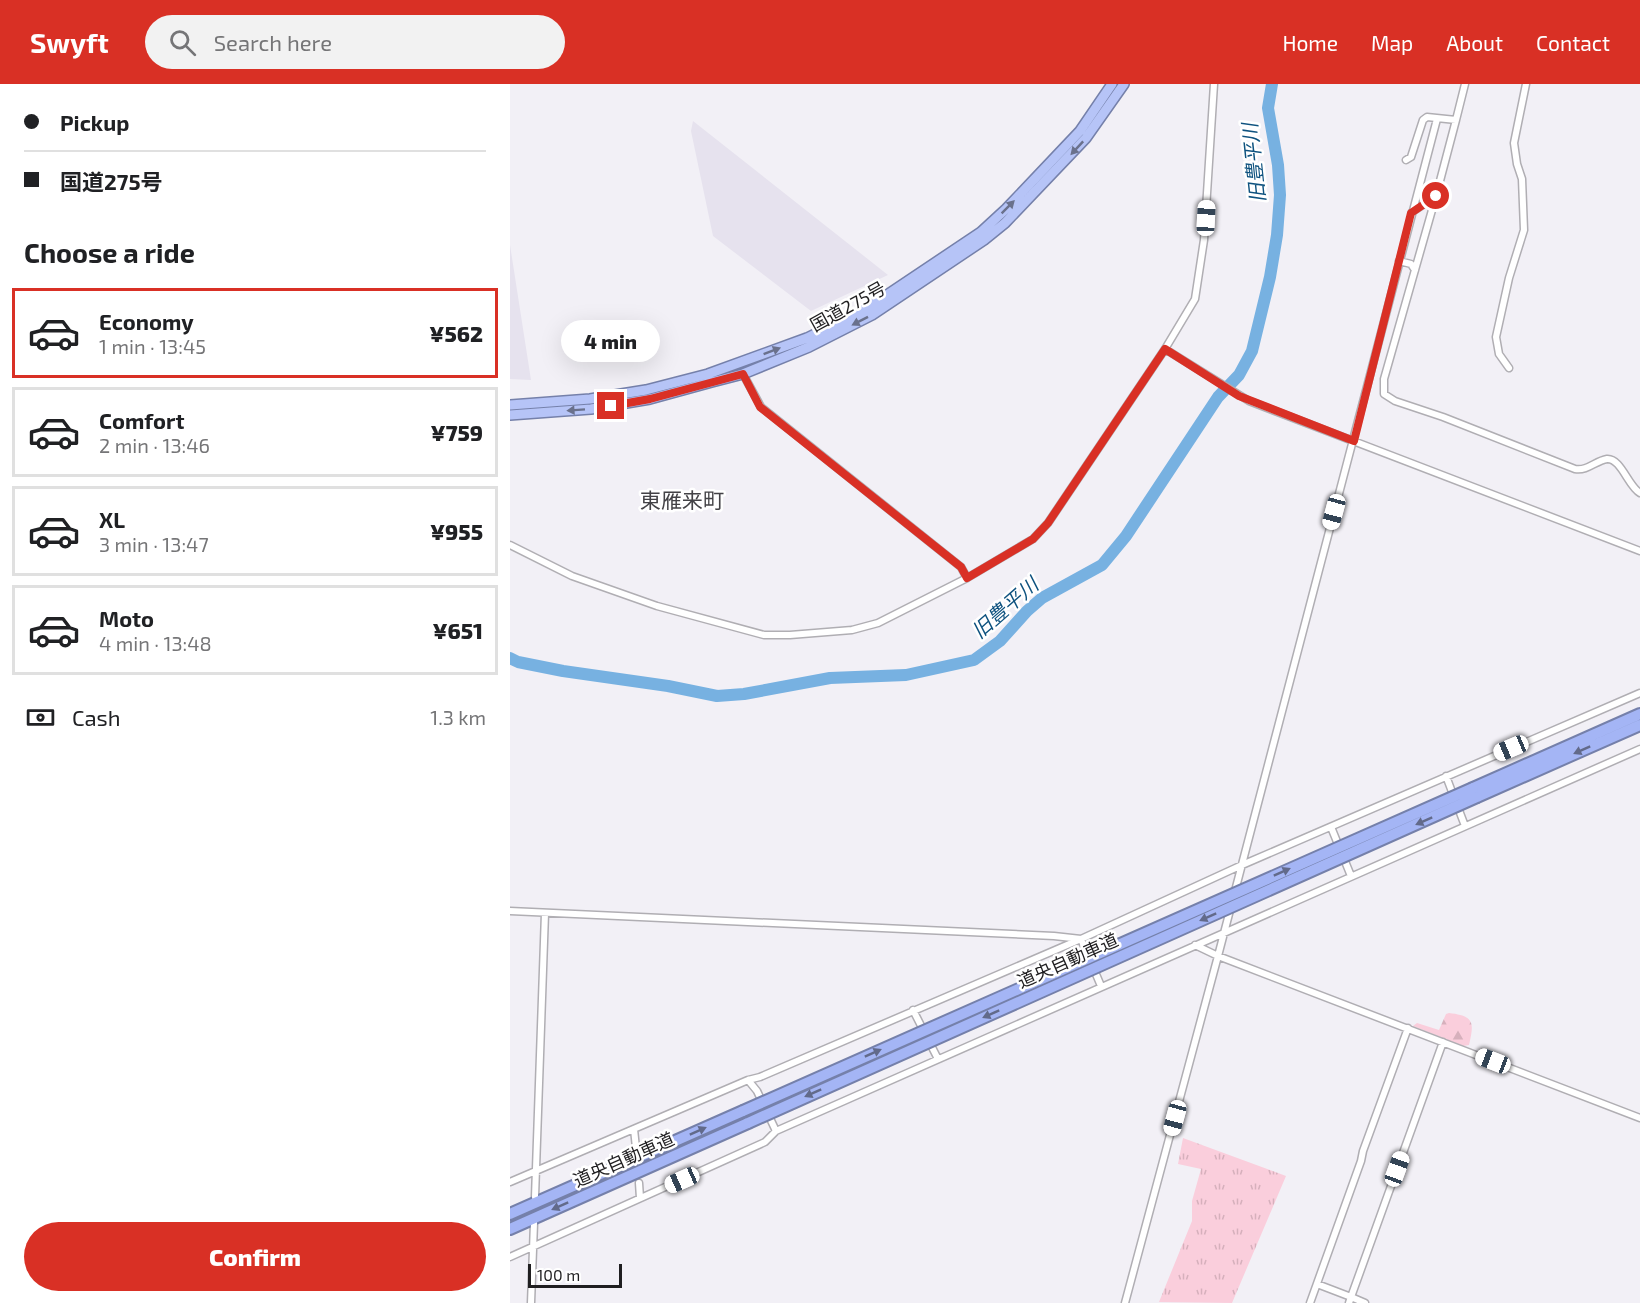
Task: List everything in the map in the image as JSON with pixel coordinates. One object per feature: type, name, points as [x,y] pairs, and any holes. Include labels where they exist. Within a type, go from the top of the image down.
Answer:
[{"type":"highway","name":"国道275号","points":[[510,405],[590,399],[646,390],[708,374],[807,338],[869,307],[981,232],[1080,131],[1112,84]]},
{"type":"highway","name":"国道275号","points":[[510,414],[591,409],[631,403],[743,374],[809,347],[872,315],[984,240],[1013,216],[1086,138],[1124,84]]},
{"type":"highway","name":"道央自動車道","points":[[510,1214],[1636,721]]},
{"type":"highway","name":"道央自動車道","points":[[510,1229],[1475,792]]},
{"type":"street","points":[[510,545],[572,576],[657,606],[764,635],[790,635],[852,630],[878,623],[967,578],[1033,539],[1048,523],[1165,349],[1195,299],[1204,240],[1214,84]]},
{"type":"street","points":[[1465,84],[1416,271],[1384,379],[1384,394],[1395,401],[1454,421],[1575,469],[1587,469],[1604,460],[1613,460],[1618,463],[1634,489],[1640,493]]},
{"type":"street","points":[[1509,368],[1499,354],[1496,337],[1509,278],[1524,230],[1522,178],[1514,143],[1526,84]]},
{"type":"street","points":[[1406,160],[1411,157],[1421,122],[1427,117],[1456,120]]},
{"type":"street","points":[[1125,1303],[1437,119]]},
{"type":"street","points":[[1411,213],[1436,196]]},
{"type":"street","points":[[1399,261],[1413,265],[1416,271]]},
{"type":"street","points":[[1165,349],[1239,396],[1640,551]]},
{"type":"street","points":[[743,374],[760,407],[961,567],[967,578]]},
{"type":"street","points":[[510,1182],[1081,939],[1446,776],[1640,693]]},
{"type":"street","points":[[510,1257],[765,1142],[776,1131],[1640,749]]},
{"type":"street","points":[[1446,776],[1465,825]]},
{"type":"street","points":[[1331,827],[1351,876]]},
{"type":"street","points":[[510,911],[1081,939]]},
{"type":"street","points":[[535,1197],[545,913]]},
{"type":"street","points":[[1081,939],[1101,986]]},
{"type":"street","points":[[1195,945],[1218,956],[1640,1118]]},
{"type":"street","points":[[913,1010],[938,1059]]},
{"type":"street","points":[[1310,1303],[1408,1028]]},
{"type":"street","points":[[1350,1300],[1443,1042]]},
{"type":"street","points":[[748,1080],[757,1091],[776,1131]]},
{"type":"street","points":[[634,1129],[636,1148]]},
{"type":"street","points":[[639,1182],[640,1198]]},
{"type":"street","points":[[531,1303],[534,1223]]},
{"type":"street","points":[[1317,1284],[1350,1300],[1365,1303]]},
{"type":"shaded area","points":[[693,121],[888,275],[811,311],[713,236],[691,131]]},
{"type":"shaded area","points":[[510,245],[531,380],[510,379]]},
{"type":"green space","points":[[1446,1014],[1464,1016],[1471,1022],[1469,1045],[1463,1046],[1413,1026],[1417,1023],[1439,1030]]},
{"type":"green space","points":[[1183,1138],[1286,1176],[1232,1303],[1159,1302],[1192,1221],[1192,1201],[1201,1169],[1178,1164]]},
{"type":"waterway","name":"旧豊平川","points":[[510,658],[518,662],[563,671],[668,686],[717,696],[744,694],[830,678],[906,675],[974,660],[1000,641],[1042,598],[1102,565],[1126,536],[1218,397],[1239,375],[1252,351],[1270,277],[1277,235],[1280,195],[1278,165],[1268,108],[1272,84]]},
{"type":"district","name":"東雁来町","points":[[682,501]]},
{"type":"route","points":[[611,406],[650,399],[743,374],[760,407],[961,567],[967,578],[1033,539],[1048,523],[1165,349],[1239,396],[1354,441],[1411,213],[1436,196]]}]
